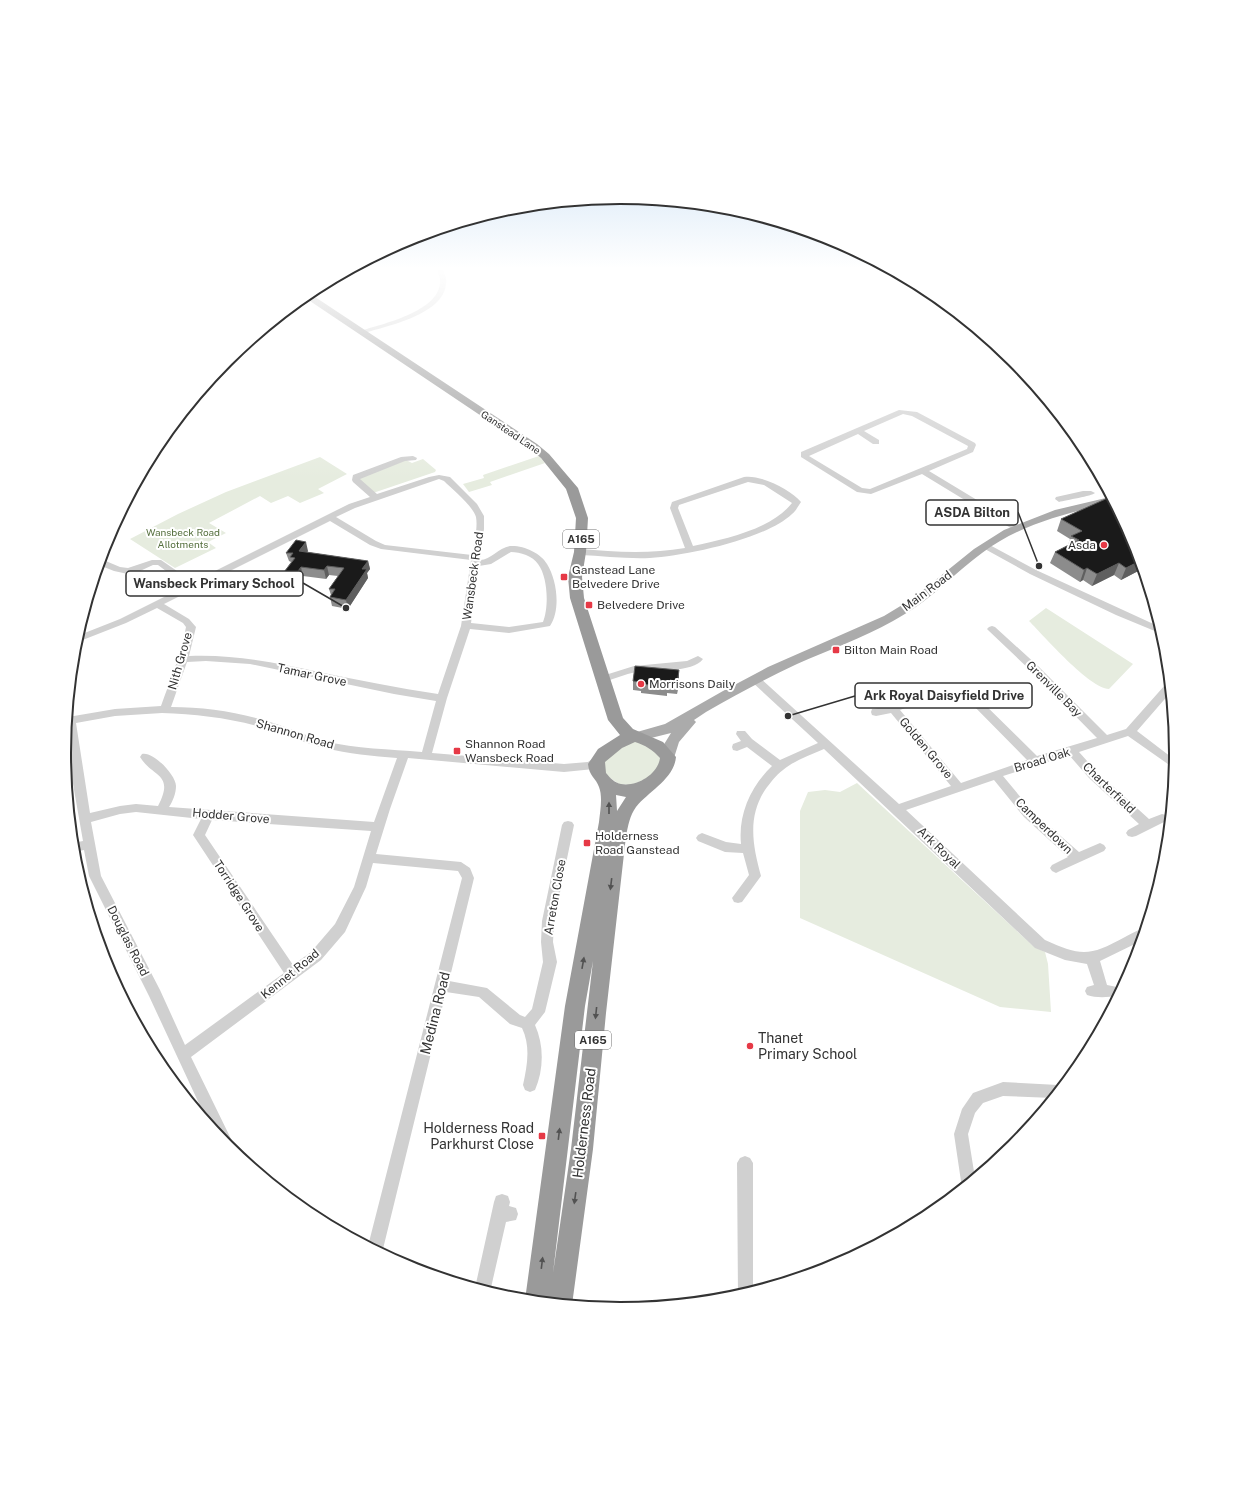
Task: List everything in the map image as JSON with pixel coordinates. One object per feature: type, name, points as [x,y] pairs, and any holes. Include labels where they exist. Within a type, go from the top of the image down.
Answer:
[{"type":"highway","name":"Ganstead Lane","points":[[371,338],[533,446],[545,456],[572,488],[582,518],[580,552],[575,577],[577,598],[616,720],[627,733],[636,737]]},
{"type":"highway","name":"A165","points":[[616,720],[604,754],[596,765],[597,771],[606,784],[617,790],[627,792],[648,786],[666,768],[668,757],[657,745],[636,737]]},
{"type":"highway","points":[[604,754],[620,741],[636,737]]},
{"type":"highway","name":"Holderness Road","points":[[538,1296],[575,1006],[608,822],[609,806],[606,784]]},
{"type":"highway","name":"Holderness Road","points":[[561,1299],[582,1149],[596,1013],[617,836],[625,810],[633,799],[648,786]]},
{"type":"main road","name":"Main Road","points":[[636,737],[666,730],[755,679],[907,608],[986,546],[1017,528],[1056,513],[1107,501]]},
{"type":"main road","name":"Main Road","points":[[668,757],[669,748],[674,738],[700,710]]},
{"type":"street","points":[[902,412],[914,414],[972,445],[970,450],[923,471],[871,492],[860,490],[805,457],[804,454],[902,412]]},
{"type":"street","points":[[859,431],[878,443]]},
{"type":"street","points":[[375,497],[356,480],[356,477],[404,459],[414,458]]},
{"type":"street","points":[[923,471],[1017,528]]},
{"type":"street","name":"Wansbeck Road","points":[[84,637],[123,621],[330,517],[375,497],[428,479],[439,477],[448,479],[474,506],[480,516],[480,529],[466,626],[442,698],[426,756]]},
{"type":"street","points":[[580,552],[629,555],[662,554],[690,549],[728,540],[767,526],[795,508],[797,502],[764,482],[755,479],[747,479],[681,501],[675,504],[674,508],[690,549]]},
{"type":"street","points":[[1059,499],[1083,493],[1091,493]]},
{"type":"street","points":[[330,517],[373,543],[384,547],[487,562],[509,549],[518,550],[539,560],[543,564],[551,585],[551,618],[547,624],[509,630],[466,626]]},
{"type":"street","points":[[986,546],[1033,572],[1119,613],[1154,627]]},
{"type":"street","points":[[105,564],[128,571],[155,561],[161,563],[193,586]]},
{"type":"street","name":"Nith Grove","points":[[157,604],[186,621],[190,627],[183,659],[165,709]]},
{"type":"street","name":"Grenville Bay","points":[[992,629],[998,640],[1032,666],[1105,740]]},
{"type":"street","name":"Tamar Grove","points":[[183,659],[206,658],[250,662],[394,691],[442,698]]},
{"type":"street","points":[[603,679],[634,669],[689,664],[699,659]]},
{"type":"street","name":"Ark Royal","points":[[755,679],[824,744],[897,808],[1040,944],[1067,955],[1092,958]]},
{"type":"street","points":[[1165,693],[1130,732],[1169,760]]},
{"type":"street","points":[[968,697],[1035,761]]},
{"type":"street","name":"Golden Grove","points":[[876,712],[893,709],[912,702]]},
{"type":"street","name":"Shannon Road","points":[[72,720],[98,715],[165,709],[195,710],[226,715],[258,723],[325,745],[367,751],[572,768],[594,764],[604,754]]},
{"type":"street","name":"Golden Grove","points":[[893,709],[958,787]]},
{"type":"street","name":"Broad Oak","points":[[897,808],[1035,761],[1072,751],[1130,732]]},
{"type":"street","points":[[737,747],[744,738],[780,766]]},
{"type":"street","points":[[738,898],[756,876],[748,849],[745,825],[751,802],[764,783],[780,766],[824,744]]},
{"type":"street","name":"Charterfield","points":[[1072,751],[1093,775],[1148,825]]},
{"type":"street","name":"Kennet Road","points":[[183,1055],[316,956],[340,928],[360,887],[404,754]]},
{"type":"street","points":[[146,757],[164,772],[171,781],[171,795],[162,810]]},
{"type":"street","name":"Douglas Road","points":[[71,768],[72,780],[85,819],[95,876],[155,994],[218,1126]]},
{"type":"street","name":"Shannon Road","points":[[572,768],[591,775],[606,784]]},
{"type":"street","name":"Camperdown","points":[[996,775],[1028,814],[1077,858]]},
{"type":"street","name":"Hodder Grove","points":[[85,819],[120,810],[136,808],[208,815],[379,827]]},
{"type":"street","name":"Torridge Grove","points":[[208,815],[199,835],[292,974]]},
{"type":"street","name":"Charterfield","points":[[1132,833],[1162,818]]},
{"type":"street","name":"Arreton Close","points":[[527,1024],[538,1012],[550,962],[547,942],[548,921],[569,833]]},
{"type":"street","points":[[698,838],[725,847],[748,849]]},
{"type":"street","points":[[80,846],[89,844]]},
{"type":"street","name":"Camperdown","points":[[1056,868],[1100,848]]},
{"type":"street","name":"Medina Road","points":[[370,858],[461,867],[466,871],[468,878],[376,1246]]},
{"type":"street","points":[[1102,991],[1092,958],[1137,937]]},
{"type":"street","points":[[442,986],[482,992],[515,1020],[527,1024],[536,1047],[530,1085]]},
{"type":"street","points":[[967,1178],[961,1134],[969,1109],[978,1098],[1003,1089],[1053,1092]]},
{"type":"street","points":[[745,1163],[745,1288]]},
{"type":"street","points":[[484,1285],[504,1210]]},
{"type":"green space","points":[[539,456],[545,463],[490,482],[492,485],[469,492],[463,484],[484,478],[483,475]]},
{"type":"green space","name":"Wansbeck Road Allotments","points":[[320,457],[347,474],[318,489],[324,493],[300,503],[288,496],[271,503],[260,496],[209,523],[226,533],[208,542],[216,548],[175,568],[130,539],[178,514],[226,492]]},
{"type":"green space","points":[[423,459],[436,470],[435,472],[373,493],[360,481],[359,478],[406,460],[412,463]]},
{"type":"green space","points":[[1046,608],[1133,664],[1109,689],[1090,680],[1068,661],[1029,621]]},
{"type":"green space","points":[[632,742],[653,746],[662,760],[651,777],[631,785],[619,784],[606,775],[603,763],[608,755]]},
{"type":"green space","points":[[857,783],[1032,945],[1045,952],[1048,964],[1051,1012],[1000,1007],[800,918],[800,811],[808,792],[825,790],[840,792]]},
{"type":"building","name":"Asda","points":[[1106,499],[1127,543],[1135,564],[1126,568],[1119,563],[1097,574],[1087,568],[1084,570],[1055,552],[1079,540],[1071,536],[1082,531],[1061,519]]},
{"type":"building","points":[[296,540],[306,542],[299,551],[368,561],[362,569],[367,569],[346,600],[330,597],[335,589],[329,589],[344,568],[327,566],[324,570],[301,567],[293,578],[281,576],[295,558],[290,557],[293,553],[286,553]]},
{"type":"building","points":[[635,666],[679,670],[677,685],[668,684],[667,687],[641,684],[641,682],[633,681]]},
{"type":"place","name":"Asda","points":[[1104,545]]},
{"type":"place","name":"ASDA Bilton","points":[[1039,566]]},
{"type":"place","name":"Ganstead Lane Belvedere Drive","points":[[564,577]]},
{"type":"place","name":"Belvedere Drive","points":[[589,605]]},
{"type":"place","name":"Wansbeck Primary School","points":[[346,608]]},
{"type":"place","name":"Bilton Main Road","points":[[836,650]]},
{"type":"place","name":"Morrisons Daily","points":[[641,684]]},
{"type":"place","name":"Ark Royal Daisyfield Drive","points":[[788,716]]},
{"type":"place","name":"Shannon Road Wansbeck Road","points":[[457,751]]},
{"type":"place","name":"Holderness Road Ganstead","points":[[587,843]]},
{"type":"place","name":"Thanet Primary School","points":[[750,1046]]},
{"type":"place","name":"Holderness Road Parkhurst Close","points":[[542,1136]]}]
